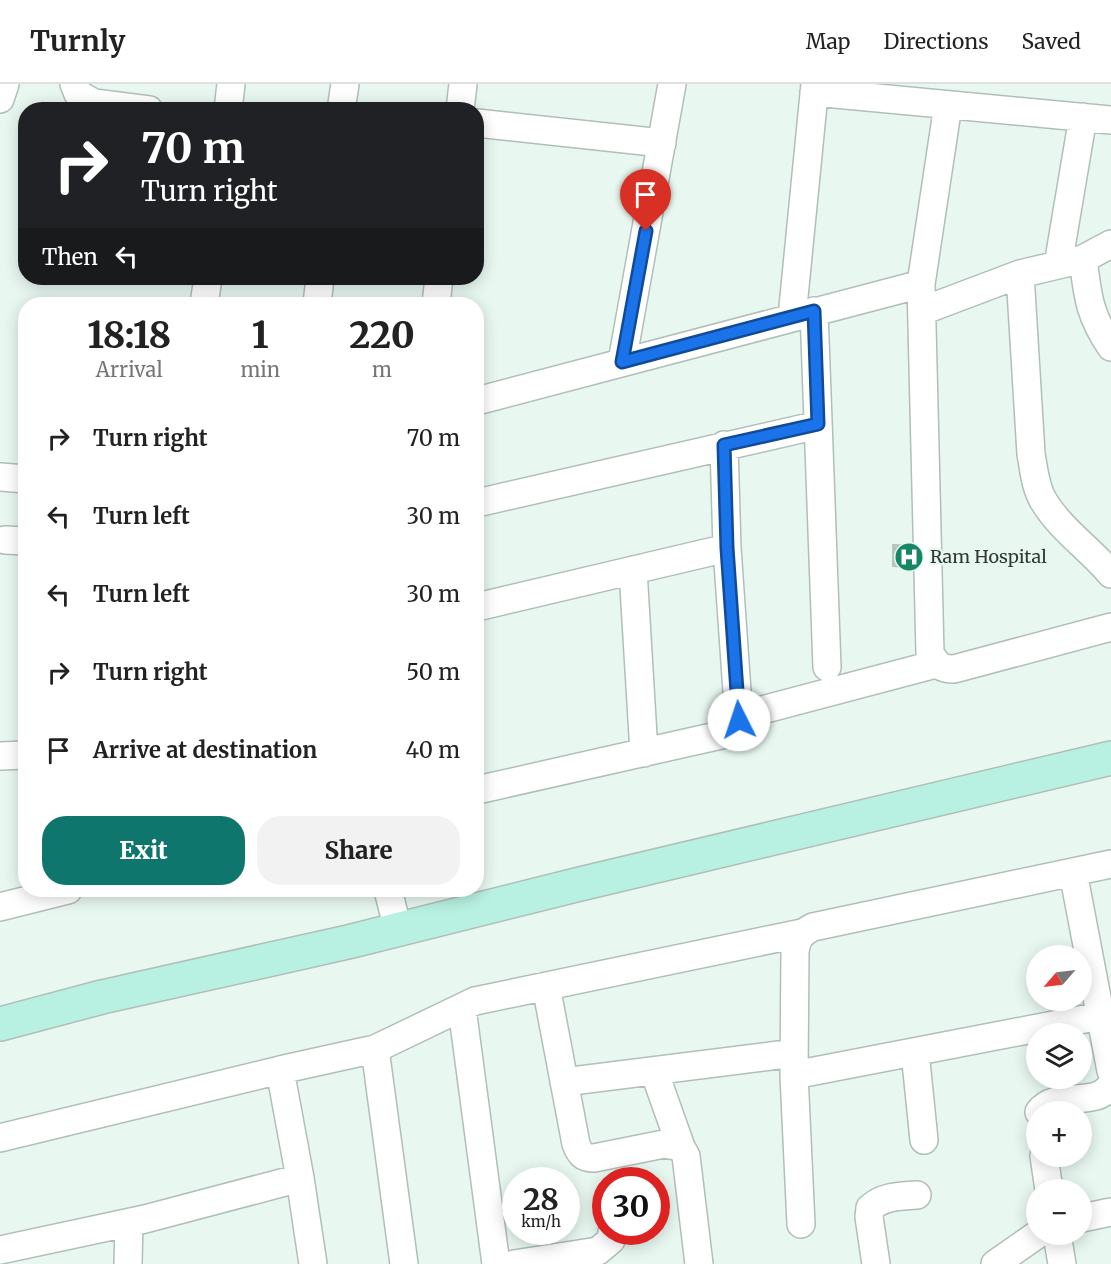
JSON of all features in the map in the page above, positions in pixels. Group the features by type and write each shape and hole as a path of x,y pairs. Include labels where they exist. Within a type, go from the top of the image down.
{"street":[{"path":"0,99 5,84"},
{"path":"74,84 78,94 92,102"},
{"path":"229,102 231,84"},
{"path":"342,102 345,84"},
{"path":"461,102 463,84"},
{"path":"622,362 672,84"},
{"path":"827,667 818,424 803,314 814,88 948,105 1111,120"},
{"path":"948,105 921,284 930,653 936,664 943,669 954,669 1111,627"},
{"path":"1083,117 1070,262 1098,328 1111,347"},
{"path":"484,124 662,143"},
{"path":"922,310 1020,274 1070,262 1111,244"},
{"path":"1020,274 1031,454 1035,478 1043,500 1059,521 1111,574"},
{"path":"484,399 921,284"},
{"path":"484,500 818,424"},
{"path":"484,788 721,735 734,728 739,716 727,548 724,445"},
{"path":"0,477 18,478"},
{"path":"484,605 727,548"},
{"path":"633,570 644,753"},
{"path":"739,716 936,664"},
{"path":"0,756 18,755"},
{"path":"0,1024 102,996 398,930 580,884 1111,758"},
{"path":"0,1138 375,1049 475,1001 802,933 813,927 1111,864"},
{"path":"1072,872 1111,1071"},
{"path":"0,907 40,897"},
{"path":"389,897 398,930"},
{"path":"801,1224 794,1064 795,952 796,941 802,933"},
{"path":"546,986 576,1144 580,1154 601,1167"},
{"path":"462,1008 496,1264"},
{"path":"564,1082 654,1071 794,1064 915,1052 1100,1016"},
{"path":"375,1049 404,1264"},
{"path":"915,1052 924,1140"},
{"path":"280,1070 313,1264"},
{"path":"654,1071 686,1156 699,1264"},
{"path":"1058,1101 1100,1096 1111,1085"},
{"path":"609,1167 664,1144 681,1147"},
{"path":"0,1250 32,1253 129,1223 300,1178"},
{"path":"876,1264 869,1217 870,1208 877,1201 917,1195"},
{"path":"1092,1216 1111,1212"},
{"path":"128,1264 129,1223"},
{"path":"995,1264 1026,1242"},
{"path":"514,1264 598,1251 605,1245"},
{"path":"1059,1245 1062,1264"}],"building":[{"path":"892,544 926,545 925,569 892,567"}],"place":[{"name":"Ram Hospital","path":"909,557"}],"route":[{"path":"646,231 622,362 814,311 818,424 724,445 727,548 739,720"}]}
